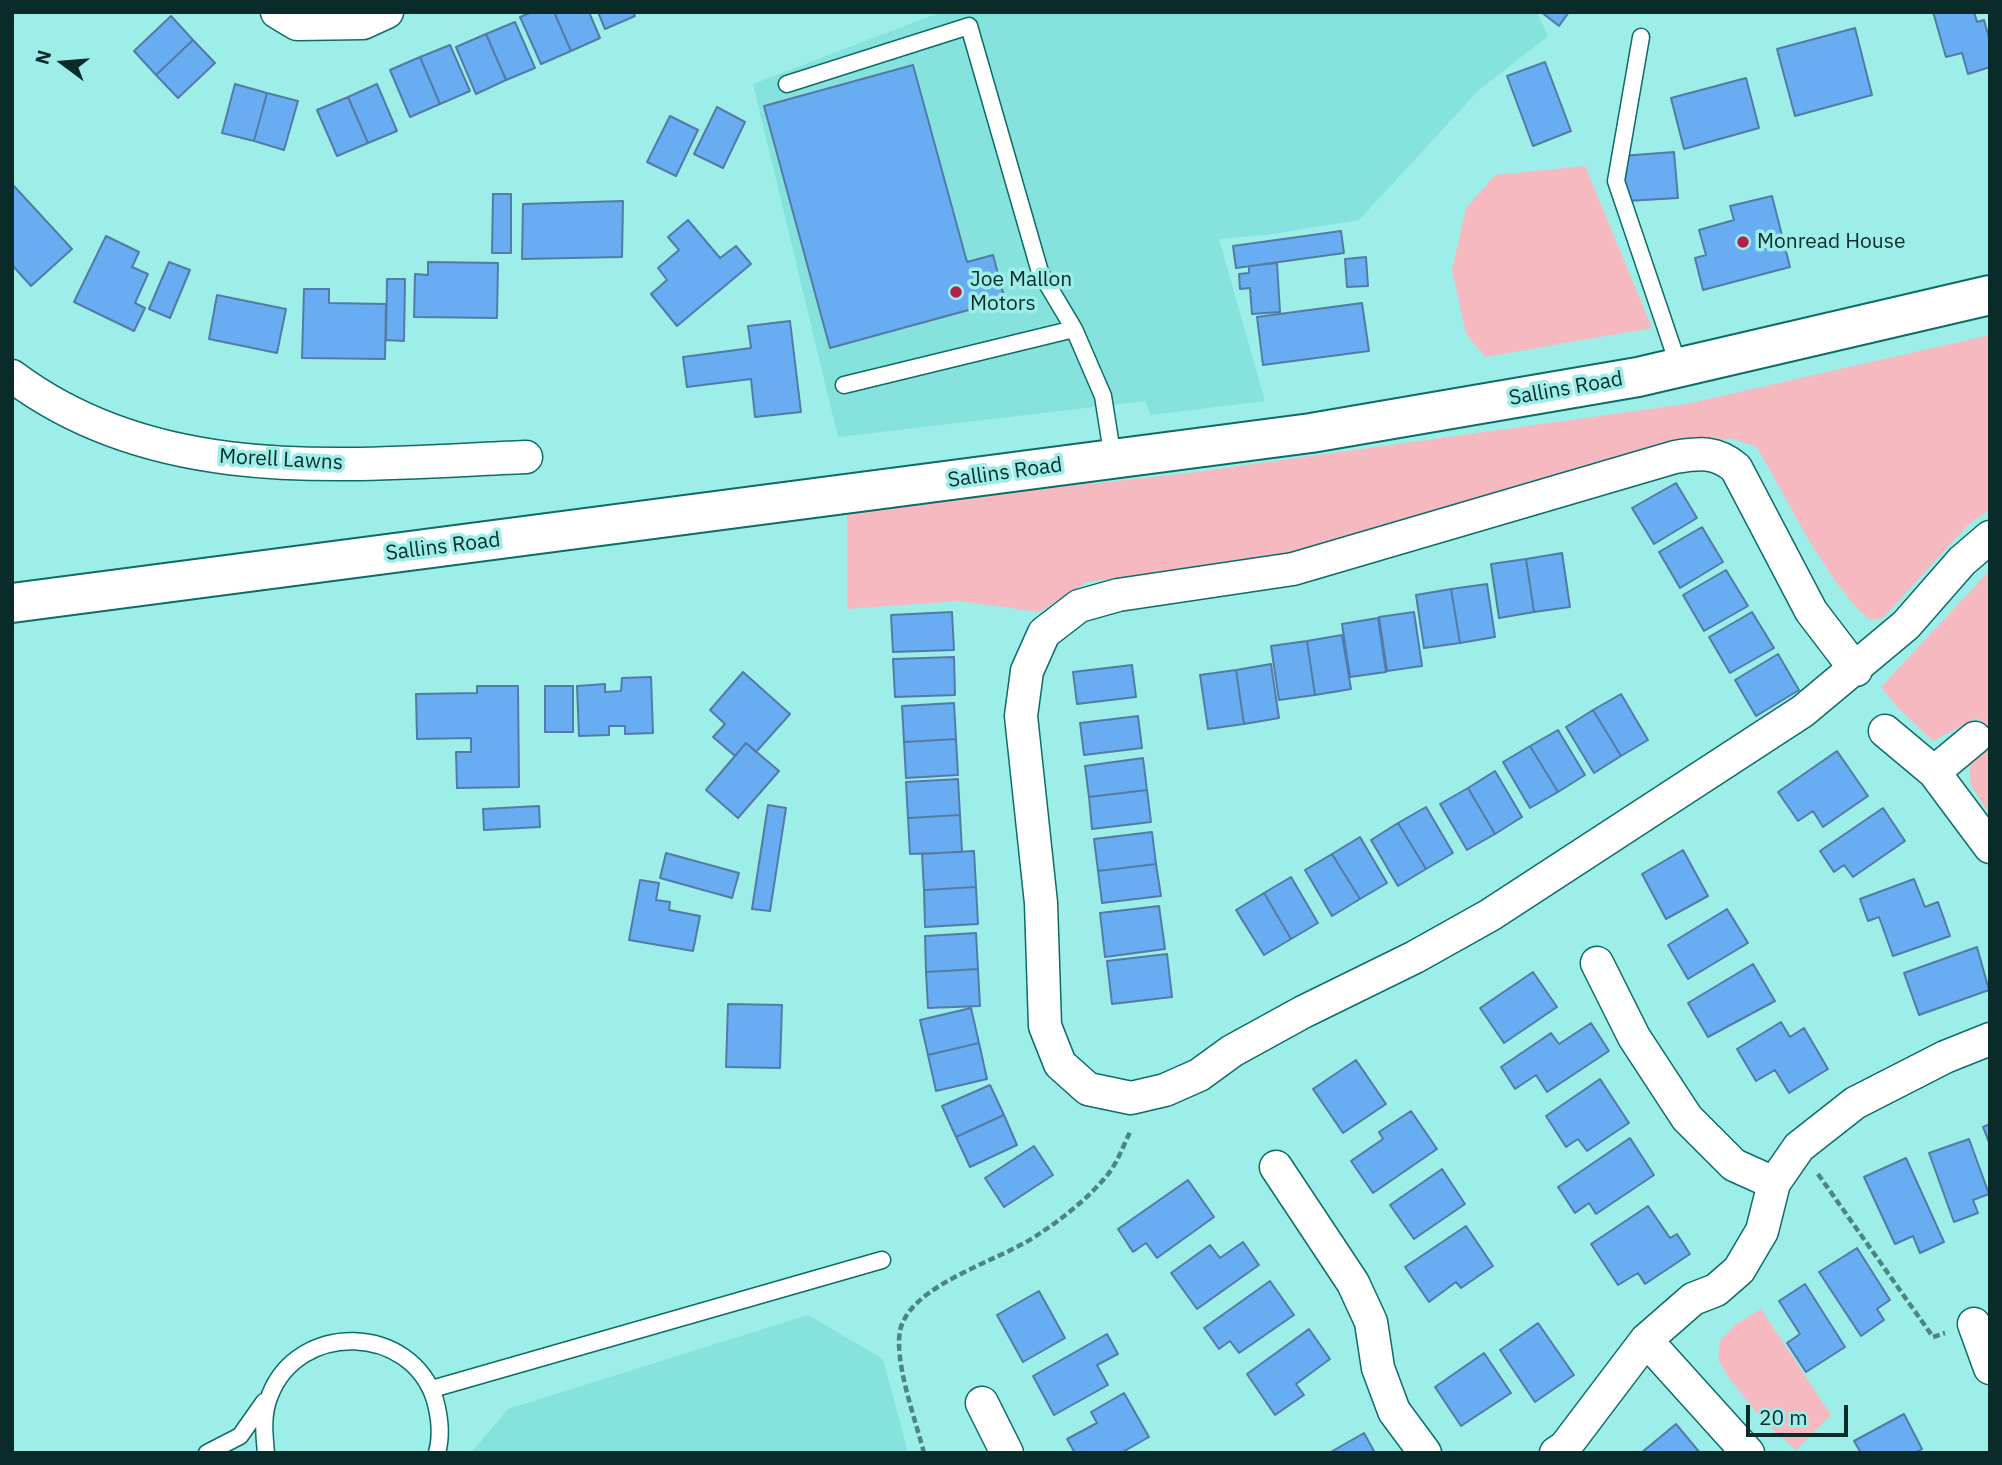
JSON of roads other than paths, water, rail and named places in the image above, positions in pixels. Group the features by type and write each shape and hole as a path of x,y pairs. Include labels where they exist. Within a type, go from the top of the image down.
{"main road":[{"name":"Sallins Road","path":"12,603 1311,433 1679,367 1990,295"}],"street":[{"path":"278,12 297,23 363,23 387,12"},
{"name":"Morell Lawns","path":"12,376 94,424 142,443 234,461 331,465 526,457"},
{"path":"1856,670 1811,611 1736,468 1723,457 1704,453 1675,457 1293,569 1118,595 1079,606 1044,633 1027,671 1021,716 1041,903 1045,1026 1060,1064 1088,1089 1131,1098 1164,1090 1199,1075 1244,1045 1490,915 1782,725 1856,670 1906,625 1962,561 1990,537"},
{"path":"1885,731 1934,772 1990,847"},
{"path":"1934,772 1975,738"},
{"path":"1597,963 1634,1037 1687,1118 1734,1165 1774,1183"},
{"path":"1556,1453 1565,1447 1646,1340 1693,1299 1716,1290 1739,1270 1762,1231 1774,1183 1799,1147 1855,1103 1945,1057 1990,1039"},
{"path":"1276,1167 1353,1283 1371,1322 1378,1368 1394,1411 1425,1453"},
{"path":"1974,1324 1990,1368"},
{"path":"1646,1340 1748,1453"},
{"path":"982,1403 1007,1453"}],"lane":[{"path":"787,84 969,26 1040,272 1074,329 1103,396 1113,459"},
{"path":"1640,37 1616,181 1679,367"},
{"path":"844,385 1074,329"},
{"path":"432,1389 882,1260"},
{"path":"207,1453 240,1436 285,1369 308,1351 335,1341 354,1340 392,1349 415,1366 432,1389 440,1415 440,1442 437,1453"},
{"path":"266,1453 263,1423 270,1394"}],"place":[{"name":"Monread House","path":"1743,242"},
{"name":"Joe Mallon Motors","path":"956,292"}]}
